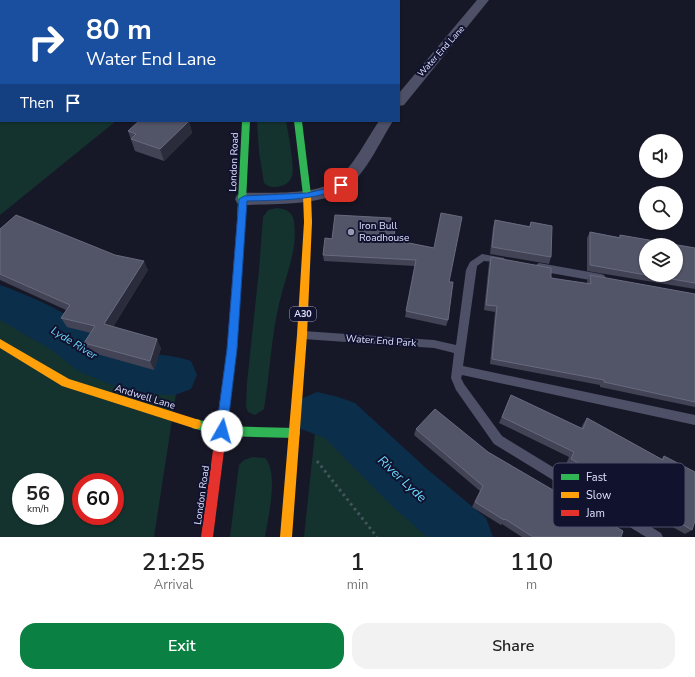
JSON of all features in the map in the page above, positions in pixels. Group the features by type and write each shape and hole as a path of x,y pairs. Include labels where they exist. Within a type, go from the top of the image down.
{"main road":[{"name":"London Road","path":"207,537 232,349 244,199 246,122"},
{"name":"A30","path":"286,537 302,335 308,222 307,196 298,122"},
{"name":"Andwell Lane","path":"0,343 66,383 222,431 295,433"}],"street":[{"name":"Water End Lane","path":"400,101 416,78 463,27 483,0"},
{"path":"244,199 307,196 327,191 341,185 356,168 385,122"}],"lane":[{"path":"513,262 482,257 473,264 456,378 460,387 498,440 553,474"},
{"path":"528,265 612,280"},
{"name":"Water End Park","path":"302,335 434,344 460,350"},
{"path":"457,369 695,420"},
{"path":"641,527 657,537"}],"path":[{"path":"314,457 377,537"}],"green space":[{"path":"0,122 115,122 0,215"},
{"path":"257,122 286,122 293,171 290,180 286,184 272,187 264,183 259,152"},
{"path":"277,208 291,213 295,232 293,252 277,314 264,409 255,415 248,412 246,406 263,217 268,210"},
{"path":"0,306 176,394 154,537 0,537"},
{"path":"317,414 338,419 468,537 304,537"},
{"path":"252,457 265,458 269,465 271,474 272,484 270,507 265,537 230,537 239,465 244,460"}],"building":[{"path":"138,122 188,122 160,149 131,139 136,134 128,131"},
{"path":"441,213 462,217 449,282 453,282 448,320 406,311 416,260 323,255 325,238 332,239 335,215 391,218 390,225 395,225 394,240 434,248"},
{"path":"16,215 115,255 144,261 104,324 157,339 150,361 84,343 95,326 61,318 70,305 0,274 0,229"},
{"path":"495,220 530,227 531,222 552,226 551,257 492,247"},
{"path":"590,232 620,238 620,235 639,238 639,274 590,265"},
{"path":"683,246 695,248 695,283 683,281"},
{"path":"491,257 551,268 551,278 591,284 590,275 695,294 695,402 604,382 604,380 492,359 497,306 486,305"},
{"path":"511,395 583,429 587,418 663,460 664,456 678,463 578,463 571,459 574,452 502,417"},
{"path":"435,409 488,452 553,490 553,527 616,527 623,531 621,537 533,537 475,502 483,486 416,429"},
{"path":"685,467 695,472 695,521 692,530 685,526"}],"waterway":[{"name":"Lyde River","path":"0,302 49,326 91,356 103,362 156,375 175,375"},
{"name":"River Lyde","path":"317,414 338,419 409,487 467,537"}],"traffic: fast":[{"path":"241,221 246,122"},
{"path":"298,122 307,195"},
{"path":"196,424 222,431 295,433"}],"traffic: slow":[{"path":"286,537 302,335 308,222 307,195"},
{"path":"0,343 66,383 196,424"}],"traffic: jam":[{"path":"207,537 232,349 241,221"}],"place":[{"name":"Iron Bull Roadhouse","path":"351,232"}],"route":[{"path":"222,431 232,349 244,199 307,196 327,191 341,185"}]}
